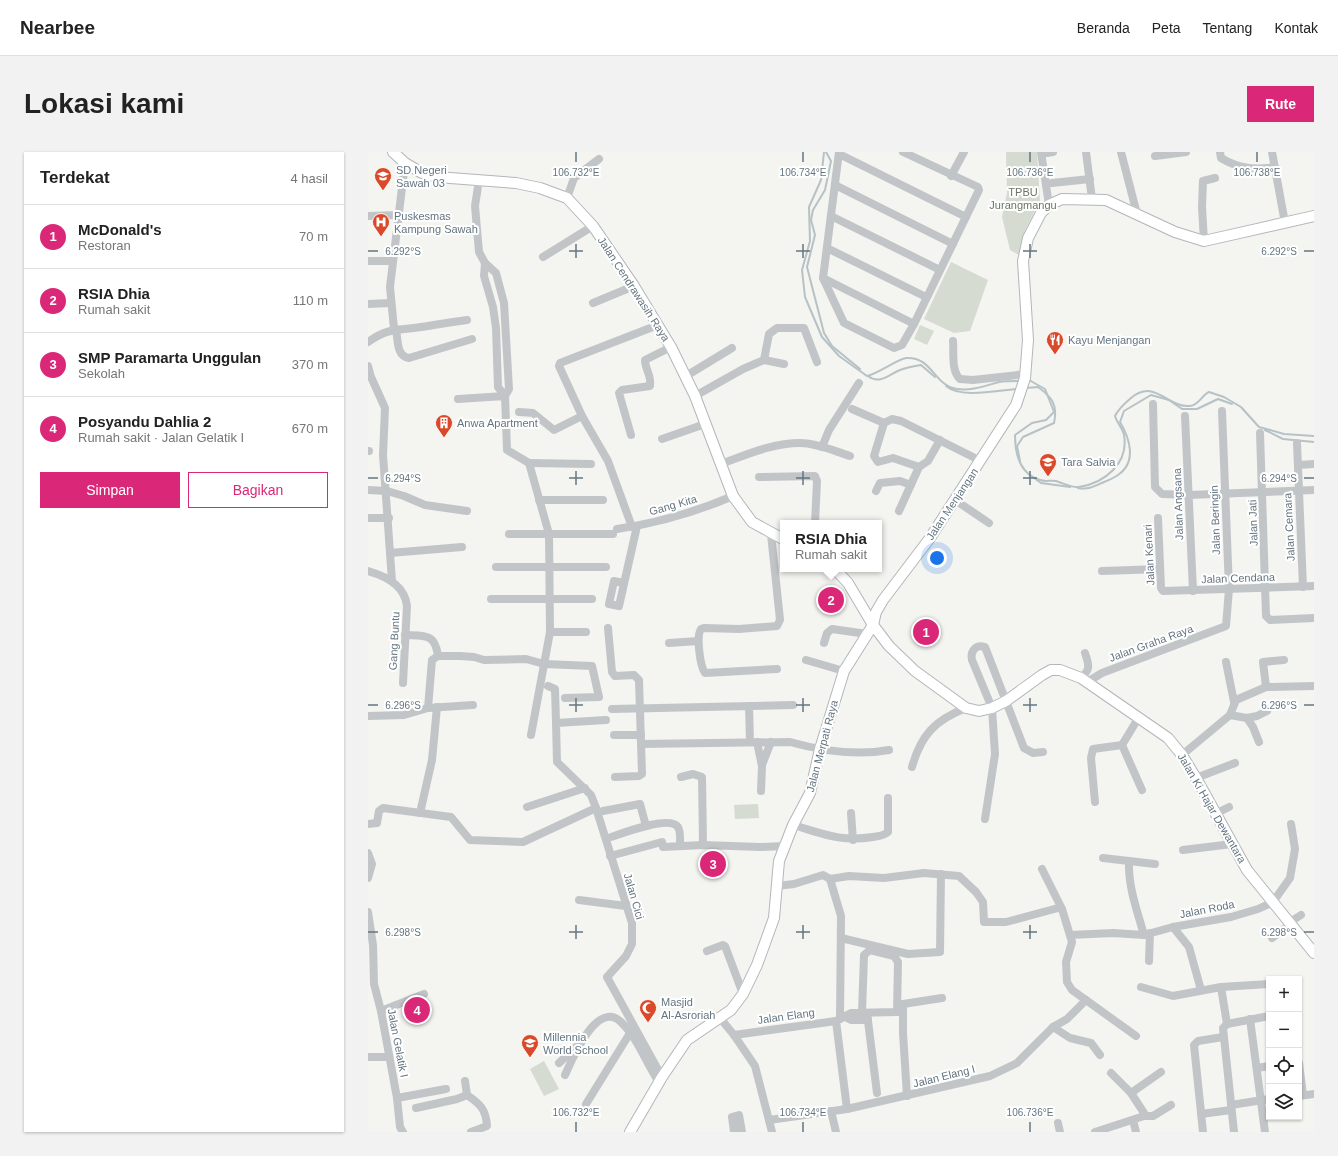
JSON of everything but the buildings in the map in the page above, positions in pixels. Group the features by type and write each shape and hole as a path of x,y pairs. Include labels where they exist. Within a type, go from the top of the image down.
{"main road":[{"name":"Jalan Cendrawasih Raya","path":"393,152 405,163 422,173 437,177 516,183 540,188 567,198 593,226 634,286 671,347 695,396 733,496 752,522 780,538"},
{"path":"1049,205 1062,199 1092,199 1113,202 1189,237 1204,241 1314,216"},
{"name":"Jalan Menjangan","path":"873,625 876,612 883,600 930,538 1016,405 1025,376 1028,340 1023,261 1028,238 1040,213 1049,205"},
{"path":"838,572 848,583 873,625 890,646 915,671 966,708"},
{"name":"Jalan Merpati Raya","path":"630,1132 660,1079 687,1040 731,1010 743,994 757,965 774,918 779,861 784,846 810,793 820,749 844,671 873,625"},
{"name":"Jalan Ki Hajar Dewantara","path":"966,708 979,711 992,708 1006,701 1042,675 1051,670 1060,670 1084,680 1139,717 1168,738 1182,755 1247,870 1314,953"}],"street":[{"path":"903,152 978,188 978,193 902,346 897,348 848,326 842,321 823,278 839,153 966,216"},
{"path":"951,176 964,152"},
{"path":"1047,152 1049,205"},
{"path":"1086,152 1092,199"},
{"path":"1121,152 1137,214"},
{"path":"1155,156 1186,152"},
{"path":"1220,152 1221,158 1240,167 1256,170 1275,167"},
{"path":"1272,152 1285,223"},
{"path":"567,198 574,178 599,159"},
{"path":"405,163 390,287 391,303 400,353 402,356 409,358 472,339"},
{"path":"1204,241 1202,208 1203,181 1215,178"},
{"path":"1052,183 1090,179"},
{"path":"479,180 476,214 479,252 485,263 496,273 504,303 510,389 505,396 507,450 529,463 591,464"},
{"path":"835,185 953,244"},
{"path":"368,216 399,215"},
{"path":"831,216 940,270"},
{"path":"543,257 593,226"},
{"path":"827,248 926,297"},
{"path":"368,261 393,261"},
{"path":"485,263 484,276 493,307 495,321 498,388 505,396"},
{"path":"823,278 914,324"},
{"path":"593,303 634,286"},
{"path":"368,304 391,303"},
{"path":"368,342 377,336 395,329 419,328 467,320"},
{"path":"624,583 634,526 608,461 582,416 559,368 560,363 658,325"},
{"path":"764,360 769,334 777,328 804,328 817,362"},
{"path":"953,341 956,375 960,379 973,380 1025,376"},
{"path":"630,435 619,393 622,390 650,386 651,381 645,365 645,360 671,347"},
{"path":"686,376 732,348"},
{"path":"695,396 743,369 764,360 784,364"},
{"path":"368,366 371,377 385,408 383,455 389,518 392,581 368,571"},
{"path":"822,447 829,430 859,384"},
{"path":"458,399 505,396"},
{"path":"1153,404 1154,487 1158,492 1162,494 1189,495 1314,490"},
{"path":"852,409 884,423"},
{"name":"Jalan Beringin","path":"1222,410 1229,590 1227,623 1224,628"},
{"path":"520,412 533,413 554,430 582,416"},
{"name":"Jalan Angsana","path":"1185,416 1193,591"},
{"path":"919,467 893,458 878,462 874,456 884,423 892,419 901,421 981,461"},
{"path":"662,439 705,424"},
{"name":"Jalan Jati","path":"1260,433 1266,616 1270,620 1314,618"},
{"path":"899,511 919,467 928,461 940,440"},
{"path":"720,464 779,444 801,443 822,447 850,456"},
{"name":"Jalan Cemara","path":"1297,443 1303,586"},
{"path":"529,463 549,534 550,599 550,632 531,735"},
{"path":"1298,465 1314,464"},
{"path":"759,477 814,476 817,481 815,520"},
{"path":"876,490 880,483 900,481 911,485"},
{"path":"368,490 387,491 404,496 424,505 468,511"},
{"name":"Gang Kita","path":"509,534 615,531 656,522 709,506 733,496"},
{"path":"539,500 603,500"},
{"path":"954,500 989,522"},
{"path":"368,518 389,518"},
{"name":"Jalan Kenari","path":"1158,518 1161,588 1163,591"},
{"path":"771,534 780,620 777,626 701,629 698,635 698,641 705,673 777,669"},
{"path":"390,553 462,547"},
{"path":"496,567 606,567"},
{"path":"1102,571 1160,569"},
{"name":"Gang Buntu","path":"392,581 401,589 407,602 403,683"},
{"name":"Jalan Cendana","path":"1163,591 1314,586"},
{"path":"491,599 592,599"},
{"path":"608,628 612,672 615,676 634,675 638,677 640,709 642,774 639,776 615,777"},
{"name":"Jalan Graha Raya","path":"1084,680 1224,628"},
{"path":"824,643 827,633 832,629 850,630 867,634"},
{"path":"550,632 586,632"},
{"path":"405,635 425,636 434,639 437,645 438,656"},
{"path":"669,643 698,641"},
{"path":"985,819 995,754 992,708 971,656 973,649 978,647 985,648 1024,748 1033,754 1043,752"},
{"path":"1084,680 1090,667 1085,653"},
{"path":"428,708 432,660 438,656 474,657 484,660 526,659 544,664 592,666 599,697 565,698"},
{"path":"806,660 844,671"},
{"path":"1266,687 1263,662 1284,660"},
{"path":"1182,755 1230,715 1234,702 1226,662"},
{"path":"548,686 555,689 556,722 606,720"},
{"path":"1234,702 1266,687 1314,686"},
{"path":"368,716 404,715 428,708 473,705"},
{"path":"612,709 793,705"},
{"path":"749,706 754,742 762,766 762,791"},
{"path":"420,812 432,760 438,707"},
{"path":"912,767 917,749 934,726 948,716 966,708"},
{"path":"1230,715 1247,718 1257,716 1267,711"},
{"path":"1122,745 1139,717"},
{"path":"1247,718 1253,727 1259,742"},
{"name":"Jalan Cici","path":"556,722 558,765 585,788 600,810 610,856 632,923 632,944 626,956 607,977 660,1079"},
{"path":"614,735 640,735"},
{"path":"762,766 771,742"},
{"path":"641,744 790,742 820,749 850,753 889,750"},
{"path":"1122,745 1142,790"},
{"path":"1095,802 1091,758 1093,749 1122,745"},
{"path":"1196,778 1235,763"},
{"path":"681,777 693,774 702,777 703,845"},
{"path":"526,807 585,788"},
{"path":"793,825 836,838 853,840 884,835 888,832 888,798"},
{"path":"368,824 377,823 379,811 383,808 420,812 451,817 470,840 523,842 600,810 640,804 646,826"},
{"path":"1216,813 1229,807"},
{"path":"850,813 853,840"},
{"path":"611,837 656,823 675,824 679,828 680,846"},
{"path":"1273,902 1290,878 1295,849 1291,824"},
{"path":"610,856 662,842 663,847 703,845 760,847 784,846"},
{"path":"1183,850 1232,844"},
{"path":"368,853 372,864 368,878"},
{"path":"1103,858 1155,864"},
{"path":"1129,861 1128,876 1131,890 1147,934 1149,961"},
{"path":"1042,869 1062,909 1072,942 1066,962 1067,982 1072,990 1136,1036"},
{"path":"777,886 794,884 823,875 830,879 849,876 884,878 924,873 941,874 959,876 976,892 983,902 984,922 1006,922 1056,908 1062,909"},
{"path":"841,938 908,954 940,952 941,874"},
{"path":"830,879 840,911 840,1019 847,1109"},
{"path":"579,900 626,906"},
{"name":"Jalan Roda","path":"1147,934 1173,927 1231,917 1258,909 1273,902"},
{"name":"Jalan Gelatik I","path":"368,912 373,944 371,962 374,984 390,1057 400,1127 403,1132"},
{"path":"1272,938 1301,915"},
{"path":"1173,927 1189,947 1201,990"},
{"path":"1070,935 1113,933 1147,934"},
{"path":"707,951 723,945 725,946 743,994"},
{"path":"866,1015 897,1012 898,962 894,956 870,950 864,955 866,1015 877,1093"},
{"path":"1141,987 1173,996 1221,987 1266,984"},
{"path":"1221,987 1227,1024"},
{"path":"381,1011 424,994"},
{"path":"907,1096 903,1033 903,1004 942,998"},
{"name":"Jalan Elang I","path":"769,1120 847,1109 990,1076 1017,1063 1053,1027 1067,1019 1086,1000"},
{"name":"Jalan Elang","path":"734,1035 840,1019 849,1014 866,1015"},
{"path":"1234,1132 1223,1028 1227,1024 1266,1016"},
{"path":"559,1064 579,1044 598,1021 606,1018 617,1019 630,1033 660,1079"},
{"path":"720,1018 752,1060 757,1071 772,1132"},
{"path":"1250,1019 1257,1068 1265,1099 1265,1132"},
{"path":"1053,1027 1070,1038 1091,1043 1100,1055"},
{"path":"586,1104 630,1033"},
{"path":"1204,1132 1194,1045 1198,1040 1223,1037"},
{"path":"565,1075 579,1044"},
{"path":"368,1057 390,1057"},
{"path":"1257,1068 1266,1066"},
{"path":"1131,1092 1161,1072"},
{"path":"1111,1073 1131,1092 1144,1113 1144,1116"},
{"path":"465,1081 467,1095 478,1103 486,1114 488,1126 471,1132"},
{"path":"397,1098 446,1089"},
{"path":"1302,1095 1314,1094"},
{"path":"416,1108 457,1099 467,1095"},
{"path":"1201,1114 1265,1099"},
{"path":"1095,1132 1144,1116 1153,1116 1171,1104"},
{"path":"831,1111 836,1132"},
{"path":"734,1132 732,1117 739,1115 742,1132"},
{"path":"1133,1120 1136,1132"},
{"path":"1058,1124 1060,1132"}],"green space":[{"name":"TPBU Jurangmangu","path":"1006,152 1037,152 1040,201 1025,230 1019,255 1010,250 1002,217 1007,193"},
{"path":"951,262 988,280 970,331 954,333 924,319"},
{"path":"920,325 934,331 927,345 914,339"},
{"path":"758,804 759,818 735,819 734,805"},
{"path":"544,1061 559,1089 544,1096 530,1069"}],"waterway":[{"path":"824,152 821,180 809,207 810,241 802,270 805,297 822,337 839,356 867,376 906,358 915,359 922,362 943,383 949,387 957,389 973,389 999,382 1020,381"},
{"path":"826,152 831,161 825,190 813,210 811,220 815,235 807,267 824,333 832,346 860,369"},
{"path":"868,376 877,380 882,379 903,369 921,365 935,377"},
{"path":"1029,380 1045,389 1054,412 1046,420 1032,423 1015,435 1016,449 1023,468 1033,477 1042,481 1056,481 1073,487 1079,487 1089,485 1106,476 1119,463 1125,445 1124,435 1115,416 1124,404 1131,398 1139,393 1147,391 1161,395 1174,403 1190,406 1196,404 1209,392 1224,397 1241,407 1259,427 1284,434 1314,436"},
{"path":"946,386 953,390 970,393 1018,389"},
{"path":"1020,461 1017,446 1023,437 1054,423 1055,417 1053,402 1047,394 1038,387 1026,388"},
{"path":"1078,488 1089,488 1095,486 1115,477 1124,470 1128,464 1130,450 1127,436 1120,422 1124,411 1151,395 1169,400 1182,409 1197,409 1218,399 1232,404"},
{"path":"1265,430 1283,439 1314,442"},
{"path":"1034,478 1041,483 1070,487"}],"place":[{"name":"SD Negeri Sawah 03","path":"383,191"},
{"name":"Puskesmas Kampung Sawah","path":"381,237"},
{"name":"Kayu Menjangan","path":"1055,355"},
{"name":"Anwa Apartment","path":"444,438"},
{"name":"Tara Salvia","path":"1048,477"},
{"name":"RSIA Dhia","path":"831,600"},
{"name":"McDonald's","path":"926,632"},
{"name":"SMP Paramarta Unggulan","path":"713,864"},
{"name":"Posyandu Dahlia 2","path":"417,1010"},
{"name":"Masjid Al-Asroriah","path":"648,1023"},
{"name":"Millennia World School","path":"530,1058"}]}
